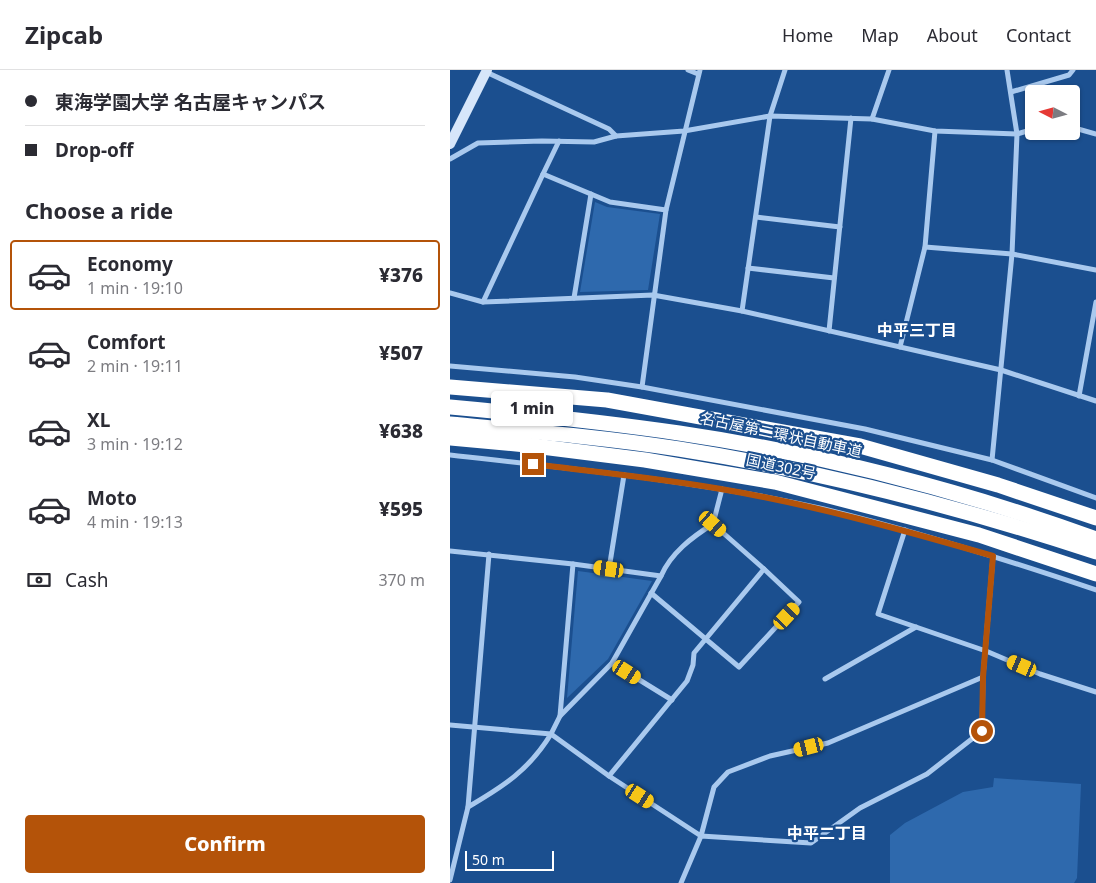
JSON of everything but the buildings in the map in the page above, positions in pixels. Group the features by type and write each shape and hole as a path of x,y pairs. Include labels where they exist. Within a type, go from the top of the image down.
{"highway":[{"path":"450,387 608,400 860,446 998,484 1096,518"},
{"name":"名古屋第二環状自動車道","path":"450,407 565,418 680,433 795,454 917,482 1030,515 1096,538"},
{"name":"名古屋第二環状自動車道","path":"450,424 564,434 678,449 792,469 940,505 1030,530 1096,552"},
{"name":"国道302号","path":"450,438 645,460 775,482 979,535 1096,574"}],"street":[{"path":"642,387 666,210 699,72 688,70"},
{"path":"742,311 770,116 785,70"},
{"path":"872,119 889,70"},
{"path":"992,460 1012,254 1017,134 1008,70"},
{"path":"1011,92 1069,76 1073,70"},
{"path":"450,144 485,71 609,129 616,136"},
{"path":"450,159 478,143 559,140 594,142 616,136 684,131 770,116 872,119 935,131 1017,134 1025,132"},
{"path":"829,331 851,118"},
{"path":"1080,130 1096,134"},
{"path":"900,347 924,247 935,131"},
{"path":"482,302 559,140"},
{"path":"543,174 610,202 666,210"},
{"path":"574,298 591,194"},
{"path":"756,217 840,227"},
{"path":"924,247 1012,254 1096,270"},
{"path":"748,268 834,278"},
{"path":"450,293 482,302 653,295 742,311 1002,370 1096,401"},
{"path":"1079,396 1096,302"},
{"path":"450,366 575,377 642,387 865,429 992,460 1096,498"},
{"path":"479,458 482,441"},
{"path":"450,455 624,475 722,489 824,509 993,556 1096,590"},
{"path":"609,569 624,475"},
{"path":"468,807 513,780 539,753 560,716 612,663 665,566 690,538 713,524 722,489"},
{"path":"651,593 739,667 799,602 713,524"},
{"path":"905,530 878,614 986,651 1040,674 1096,692"},
{"path":"450,551 489,554 661,576"},
{"path":"450,880 468,807 489,554"},
{"path":"450,725 551,734 609,776 701,836 811,843 860,808 927,774 982,731 983,677 993,556"},
{"path":"560,716 573,564"},
{"path":"609,776 687,680 693,665 694,653 764,569"},
{"path":"825,679 916,626"},
{"path":"612,663 672,700"},
{"path":"681,883 701,836 714,787 728,772 770,756 828,742 983,677"}],"shaded area":[{"path":"595,202 607,207 660,214 648,290 580,292"},
{"path":"578,571 652,581 608,659 567,698"},
{"path":"994,778 1081,784 1077,878 1074,883 890,883 890,835 905,823 963,792 993,787"}],"district":[{"name":"中平三丁目","path":"917,330"},
{"name":"中平二丁目","path":"827,833"}],"route":[{"path":"533,464 722,489 824,509 993,556 983,677 982,731"}]}
